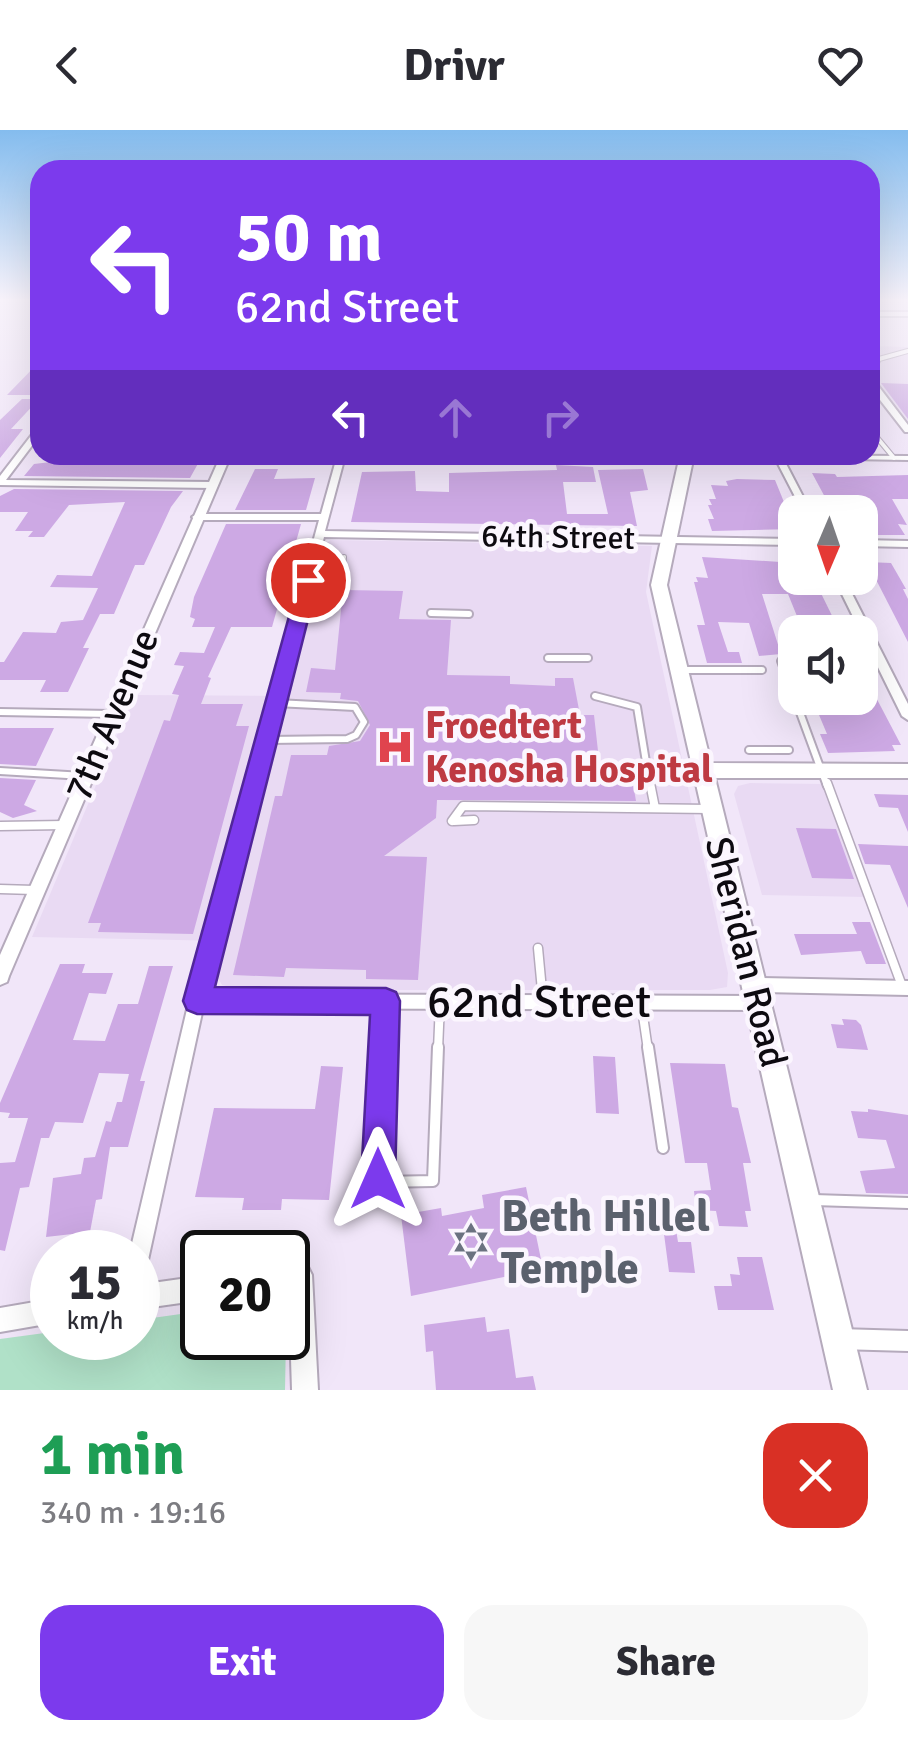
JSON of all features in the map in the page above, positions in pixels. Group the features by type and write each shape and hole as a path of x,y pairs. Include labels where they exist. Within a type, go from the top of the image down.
{"main road":[{"name":"Sheridan Road","path":"685,465 659,585 850,1390"},
{"path":"701,770 908,771"}],"street":[{"path":"880,394 908,430"},
{"path":"0,482 30,443"},
{"path":"880,457 908,458"},
{"name":"7th Avenue","path":"0,975 221,465"},
{"path":"145,1230 197,1001 339,465"},
{"path":"783,465 798,495"},
{"path":"0,482 212,484"},
{"path":"196,517 325,517"},
{"name":"64th Street","path":"320,534 778,542"},
{"path":"878,543 908,544"},
{"path":"848,595 908,716"},
{"name":"62nd Street","path":"197,1001 641,1002 905,988"},
{"path":"0,1320 30,1315"},
{"path":"837,1339 908,1341"},
{"path":"302,1360 305,1390"}],"lane":[{"path":"880,441 894,458"},
{"path":"308,580 340,578 344,557"},
{"path":"431,613 468,614"},
{"path":"548,658 588,658"},
{"path":"678,670 762,670"},
{"path":"594,696 637,707 655,808"},
{"path":"266,740 347,739 356,735 364,722 355,708 343,705 276,702"},
{"path":"0,712 112,714"},
{"path":"801,715 905,988"},
{"path":"748,750 790,750"},
{"path":"647,768 701,770"},
{"path":"0,771 86,776"},
{"path":"474,820 452,821 462,806 712,809"},
{"path":"0,826 65,825"},
{"path":"0,889 37,890"},
{"path":"538,948 543,1002"},
{"path":"386,1001 376,1172 381,1182 430,1182 434,1178 440,1002"},
{"path":"641,1002 663,1148"},
{"path":"806,1200 908,1203"}],"shaded area":[{"path":"880,359 908,359 908,426 880,390"},
{"name":"Froedtert Kenosha Hospital","path":"330,540 652,546 646,592 728,973 727,987 243,990 222,985 218,978 226,941 32,937 134,695 286,696 325,545"},
{"path":"823,784 866,897 762,895 734,794 738,786"}],"green space":[{"path":"180,1314 180,1360 286,1360 285,1390 0,1390 0,1339 30,1335 30,1360 160,1360 160,1317"}],"building":[{"path":"30,371 30,395 7,395"},
{"path":"881,383 908,384 908,419"},
{"path":"22,399 30,399 30,409 11,429 23,429 0,458 0,420"},
{"path":"33,465 197,465 190,478 24,476"},
{"path":"556,465 593,467 596,482 563,482 567,514 608,514 598,470 643,469 648,490 630,492 637,526 351,522 362,472 415,471 416,491 449,492 449,473 557,470"},
{"path":"255,469 278,469 274,479 315,478 306,510 235,510"},
{"path":"812,473 837,477 908,475 908,499 892,499 907,525 898,524 905,535 878,535 878,495 824,495"},
{"path":"775,480 781,495 778,495 778,529 712,531 708,519 714,519 708,505 712,505 709,499 716,499 711,485 728,486 726,481"},
{"path":"14,489 183,491 171,507 144,565 135,565 114,614 100,614 68,692 40,692 46,680 0,680 0,662 4,662 23,632 56,633 61,622 83,620 98,588 50,587 57,575 92,576 125,502 69,505 44,537 28,537 33,531 15,531 28,512 0,512 0,496"},
{"path":"226,524 301,524 272,627 231,627 208,677 211,678 201,704 243,704 236,726 249,726 193,934 98,932 101,923 88,923 164,720 170,721 179,695 172,694 184,666 174,665 180,652 204,653 215,627 192,627 195,619 190,617 194,597"},
{"path":"702,557 778,562 778,594 762,594 778,654 759,656 749,623 718,622 728,652 739,652 742,663 707,663 697,625 705,625 694,582 698,582 696,577 708,578"},
{"path":"878,562 891,563 906,589 908,642 878,583"},
{"path":"343,590 403,591 399,619 451,620 447,675 510,676 510,684 555,686 555,678 573,678 580,715 594,715 601,778 632,778 636,801 437,800 436,818 384,856 427,857 418,980 366,979 366,970 286,968 284,977 233,975 275,796 282,796 291,755 327,755 329,746 360,741 370,725 358,701 340,699 341,693 306,692 311,668 335,670"},
{"path":"788,595 822,595 832,615 797,615"},
{"path":"878,701 901,745 892,745 895,751 828,753 820,734 827,734 819,715 878,715"},
{"path":"0,728 54,728 36,766 0,764"},
{"path":"0,778 36,780 24,805 37,811 13,818 0,812"},
{"path":"874,794 908,795 908,832 898,808 879,807"},
{"path":"796,828 836,829 854,879 812,878"},
{"path":"858,844 908,846 908,908 890,865 865,864"},
{"path":"852,922 870,922 886,964 866,964 861,951 801,955 794,934 857,934"},
{"path":"60,964 85,964 82,973 113,973 106,994 89,993 73,1040 105,1041 118,1004 138,1004 149,966 173,966 140,1081 145,1081 128,1147 110,1147 102,1199 96,1200 90,1230 47,1230 53,1178 81,1174 84,1158 95,1157 106,1121 111,1122 117,1102 122,1102 129,1074 99,1073 83,1123 55,1122 49,1138 41,1138 29,1187 20,1188 5,1251 0,1250 0,1163 15,1162 28,1118 8,1118 10,1113 0,1112 0,1103"},
{"path":"842,1019 856,1020 861,1025 868,1050 837,1048 831,1024 844,1025"},
{"path":"593,1056 615,1057 619,1114 596,1113"},
{"path":"670,1063 725,1064 732,1107 738,1108 751,1163 743,1163 751,1211 745,1211 748,1227 719,1226 716,1211 696,1210 694,1191 711,1190 707,1163 685,1163"},
{"path":"321,1066 343,1067 329,1200 282,1199 281,1210 242,1210 244,1198 195,1197 214,1108 315,1109"},
{"path":"868,1109 908,1115 908,1194 866,1193 860,1171 895,1168 886,1140 858,1138 851,1111"},
{"name":"Beth Hillel Temple","path":"526,1187 543,1269 411,1296 401,1215 441,1208 442,1216 484,1208 482,1195"},
{"path":"655,1210 673,1211 678,1242 691,1242 695,1273 669,1272 664,1234 658,1233"},
{"path":"737,1257 762,1257 774,1310 718,1310 714,1286 732,1286 730,1274 740,1275"},
{"path":"485,1317 487,1332 509,1329 516,1378 533,1376 536,1390 436,1390 433,1351 426,1352 424,1325"}],"place":[{"name":"Froedtert Kenosha Hospital","path":"395,747"},
{"name":"Beth Hillel Temple","path":"471,1242"}],"route":[{"path":"308,580 197,1001 386,1001 376,1148 378,1179"}]}
